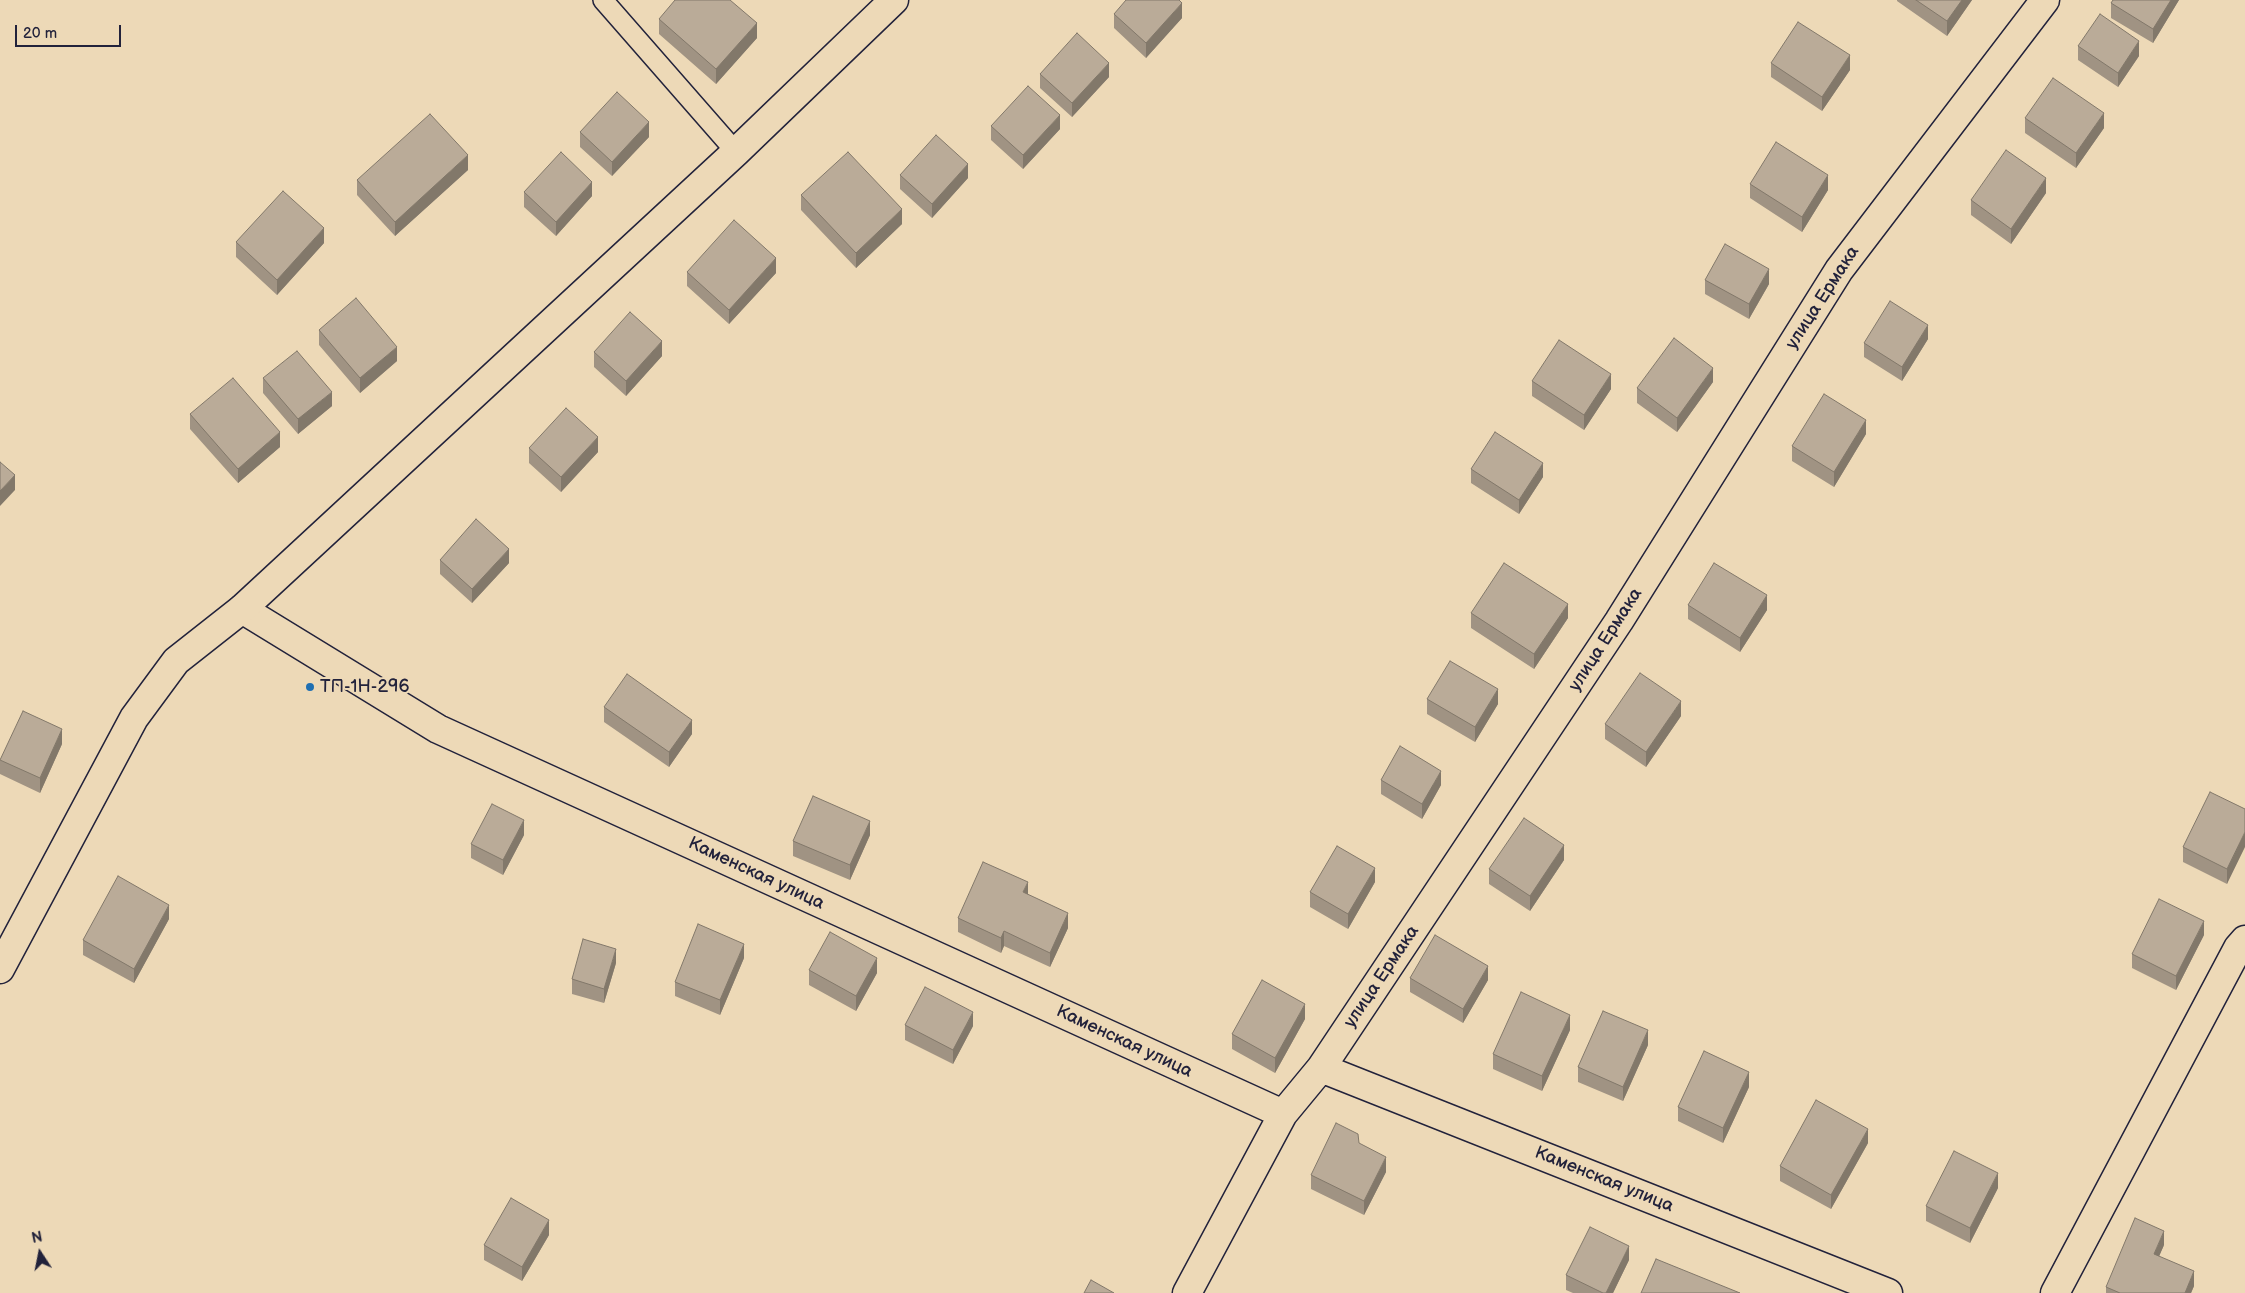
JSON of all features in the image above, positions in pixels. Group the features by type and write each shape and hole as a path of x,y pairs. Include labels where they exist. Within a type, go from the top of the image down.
{"street":[{"path":"0,969 134,718 176,661 242,609 736,152 894,0"},
{"name":"улица Ермака","path":"1187,1293 1283,1114 1321,1068 1619,622 1839,270 2045,0"},
{"name":"Каменская улица","path":"242,609 438,729 1283,1114"},
{"path":"2056,1293 2238,948 2245,940"},
{"name":"Каменская улица","path":"1321,1068 1888,1293"}],"lane":[{"path":"604,0 736,152"}],"building":[{"path":"675,0 730,0 757,23 716,69 659,19"},
{"path":"1126,0 1179,0 1182,3 1146,43 1114,14"},
{"path":"1916,0 1962,0 1947,21"},
{"path":"2113,0 2171,0 2153,29 2111,3"},
{"path":"2100,14 2139,41 2118,73 2078,46"},
{"path":"1798,22 1850,55 1822,97 1771,63"},
{"path":"1077,33 1109,63 1072,103 1040,74"},
{"path":"2053,78 2104,113 2076,153 2025,118"},
{"path":"1028,86 1060,115 1023,155 991,126"},
{"path":"617,92 649,122 612,162 580,132"},
{"path":"430,114 468,155 395,222 357,180"},
{"path":"936,135 968,164 932,204 900,175"},
{"path":"1776,142 1828,175 1802,217 1750,184"},
{"path":"2006,150 2046,178 2011,229 1971,200"},
{"path":"561,152 592,182 556,222 524,192"},
{"path":"848,152 902,209 856,253 801,195"},
{"path":"283,191 324,228 277,280 236,242"},
{"path":"734,220 776,258 729,310 687,272"},
{"path":"1725,244 1769,269 1749,304 1705,280"},
{"path":"356,298 397,347 360,378 319,330"},
{"path":"1890,301 1928,325 1902,367 1864,343"},
{"path":"630,312 662,341 626,381 594,352"},
{"path":"1674,338 1713,368 1677,418 1637,388"},
{"path":"1559,340 1611,374 1584,415 1532,381"},
{"path":"297,351 332,392 298,419 263,378"},
{"path":"233,378 280,432 238,469 190,414"},
{"path":"1824,394 1866,420 1834,472 1792,446"},
{"path":"566,408 598,437 561,477 529,448"},
{"path":"1495,432 1543,463 1519,500 1471,469"},
{"path":"0,462 15,475 0,491"},
{"path":"476,519 509,549 472,589 440,560"},
{"path":"1504,563 1568,604 1534,654 1471,613"},
{"path":"1714,563 1767,595 1740,638 1688,605"},
{"path":"1450,661 1498,689 1475,727 1427,699"},
{"path":"1640,673 1681,701 1646,752 1605,724"},
{"path":"627,674 692,720 669,752 604,707"},
{"path":"23,711 62,729 40,778 0,760"},
{"path":"1400,746 1441,771 1422,804 1381,780"},
{"path":"2210,792 2245,809 2245,832 2227,869 2183,847"},
{"path":"813,796 870,821 850,865 793,841"},
{"path":"492,804 524,820 503,860 471,844"},
{"path":"1524,818 1564,845 1530,896 1489,869"},
{"path":"1337,846 1375,868 1348,914 1310,892"},
{"path":"983,862 1028,882 1023,892 1068,913 1050,953 1004,931 1001,938 958,918"},
{"path":"118,876 169,905 134,969 83,940"},
{"path":"2159,899 2204,921 2176,976 2132,954"},
{"path":"698,924 744,944 720,1000 675,982"},
{"path":"830,932 877,958 856,996 809,970"},
{"path":"1435,935 1488,966 1463,1009 1410,978"},
{"path":"583,939 616,949 604,989 572,979"},
{"path":"1262,980 1305,1004 1275,1058 1232,1034"},
{"path":"925,987 973,1012 953,1050 905,1025"},
{"path":"1521,992 1570,1015 1542,1076 1493,1054"},
{"path":"1603,1011 1648,1030 1623,1087 1578,1067"},
{"path":"1704,1051 1749,1072 1723,1128 1678,1107"},
{"path":"1816,1100 1868,1129 1831,1195 1780,1166"},
{"path":"1336,1123 1358,1134 1359,1143 1386,1157 1364,1201 1311,1175"},
{"path":"1954,1151 1998,1173 1970,1228 1926,1206"},
{"path":"511,1198 549,1220 522,1267 484,1245"},
{"path":"2135,1218 2164,1231 2154,1254 2194,1271 2185,1293 2120,1293 2106,1287"},
{"path":"1590,1227 1629,1246 1606,1293 1566,1275"},
{"path":"1656,1259 1740,1293 1641,1293"},
{"path":"1091,1280 1114,1293 1084,1293"}],"place":[{"name":"ТП-1Н-296","path":"310,687"}]}
